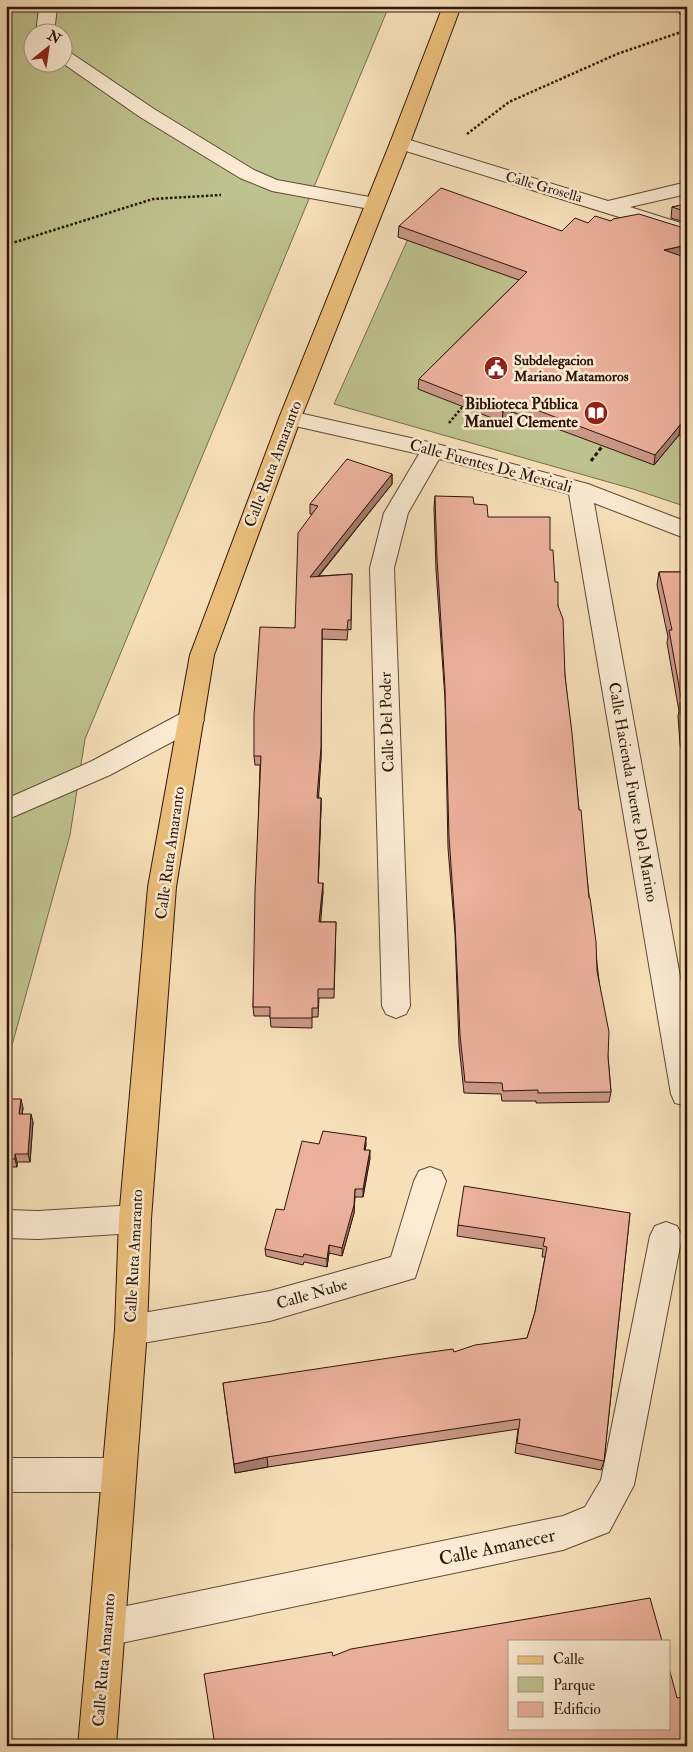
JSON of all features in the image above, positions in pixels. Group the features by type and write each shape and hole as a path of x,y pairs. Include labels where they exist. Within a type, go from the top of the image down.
{"main road":[{"name":"Calle Ruta Amaranto","path":"97,1746 130,1330 135,1219 162,887 202,654 290,418 400,143 452,6"}],"street":[{"path":"46,6 48,8 47,22"},
{"path":"72,62 147,113 247,174 272,185 375,204"},
{"name":"Calle Grosella","path":"400,143 437,156 610,206 687,232"},
{"path":"610,206 687,188"},
{"name":"Calle Fuentes De Mexicali","path":"290,418 433,450 580,489 687,531"},
{"name":"Calle Del Poder","path":"396,1006 382,568 396,513 433,450"},
{"name":"Calle Hacienda Fuente Del Marino","path":"580,489 686,1094"},
{"path":"6,810 101,768 191,720"},
{"name":"Calle Nube","path":"130,1330 270,1306 404,1268 430,1181"},
{"path":"6,1224 38,1225 135,1219"},
{"name":"Calle Amanecer","path":"107,1628 563,1533 597,1520 617,1485 666,1236"},
{"path":"6,1475 117,1475"}],"path":[{"path":"437,156 509,102 617,54 687,30"},
{"path":"6,245 153,199 226,195 272,185"},
{"path":"433,450 439,434 469,399"},
{"path":"589,463 606,442"}],"green space":[{"path":"6,6 389,6 85,739 70,835 6,1067"},
{"path":"408,239 687,338 687,507 633,489 334,404"}],"building":[{"path":"441,188 562,231 575,218 588,223 595,216 611,221 639,214 687,229 687,245 664,250 687,258 687,426 681,424 655,455 513,401 503,412 419,379 527,272 399,226"},
{"path":"687,204 687,212 672,207"},
{"path":"347,459 392,474 310,577 352,574 351,620 348,620 347,630 322,629 321,747 317,798 321,798 318,883 323,883 319,922 336,922 334,989 318,989 318,1008 312,1008 312,1018 270,1018 270,1007 253,1007 255,892 261,756 254,756 254,715 260,627 295,628 298,533 318,506 310,504"},
{"path":"435,496 473,497 474,504 487,505 488,517 550,517 550,550 553,550 555,582 558,582 558,606 563,619 565,676 579,810 581,810 589,898 596,942 597,971 609,1032 608,1057 611,1092 538,1093 538,1090 503,1091 502,1083 465,1082 460,1035 449,837 445,688"},
{"path":"659,572 687,572 687,748 683,732 680,703 682,703 669,630 672,630"},
{"path":"6,1099 21,1099 19,1114 31,1114 28,1154 15,1154 15,1159 6,1159"},
{"path":"323,1131 366,1137 364,1150 370,1150 363,1189 355,1189 354,1205 342,1248 329,1245 327,1259 304,1254 303,1257 265,1249 276,1209 284,1210 302,1141 319,1144"},
{"path":"464,1186 630,1213 604,1461 517,1443 520,1419 267,1457 234,1464 223,1383 453,1349 454,1352 475,1345 527,1338 535,1312 547,1247 543,1246 545,1238 458,1225"},
{"path":"10,1344 6,1377 6,1345"},
{"path":"6,1537 9,1538 6,1572"},
{"path":"650,1598 662,1640 508,1640 508,1730 670,1730 670,1672 677,1698 687,1696 687,1746 215,1746 204,1674 332,1652 333,1656 351,1649"}],"place":[{"name":"Subdelegacion Mariano Matamoros","path":"496,368"},
{"name":"Biblioteca Pública Manuel Clemente","path":"596,413"}]}
